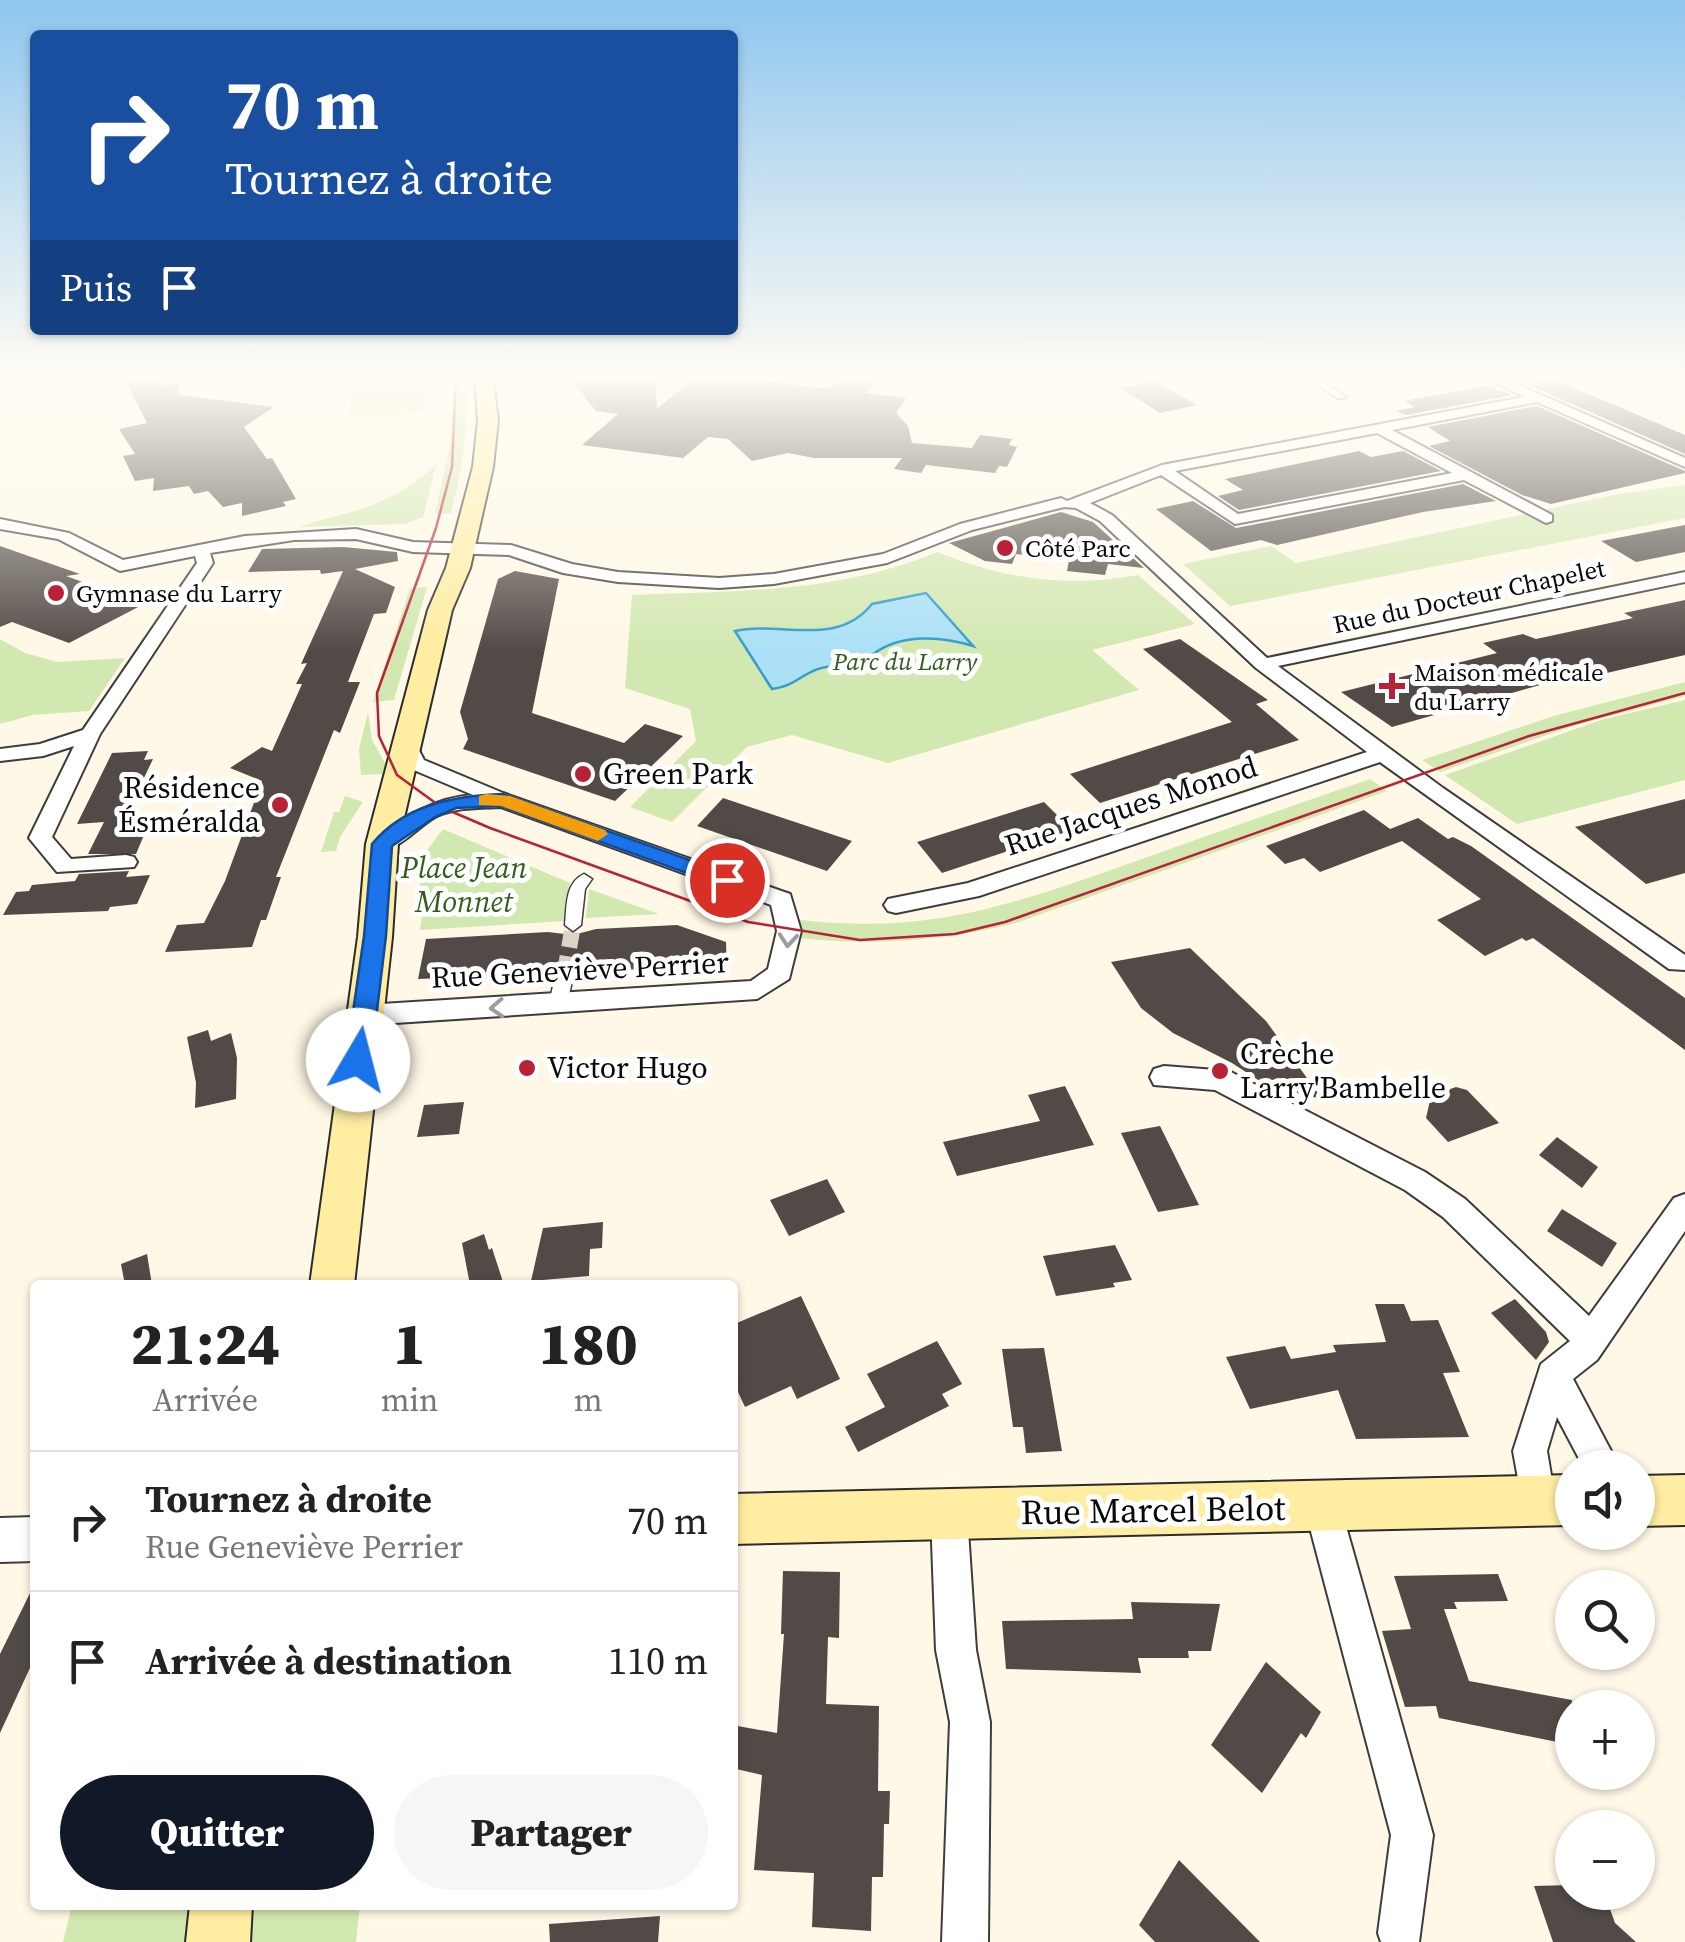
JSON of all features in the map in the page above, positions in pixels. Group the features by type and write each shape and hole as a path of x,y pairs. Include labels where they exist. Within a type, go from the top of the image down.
{"main road":[{"path":"333,1280 382,844 404,741 440,610 461,558 482,470"},
{"name":"Rue Marcel Belot","path":"738,1519 1555,1499"},
{"path":"1655,1501 1685,1500"},
{"path":"218,1942 221,1910"}],"street":[{"path":"0,524 47,528 82,540 120,566 245,541 325,534 374,536 461,558 511,550 569,569 618,577 719,583 756,581 887,558 999,516 1074,501 1158,470"},
{"path":"1164,470 1235,520 1466,475"},
{"path":"1456,470 1546,518"},
{"path":"1074,501 1106,518 1263,664 1382,754 1683,964"},
{"path":"126,862 65,867 40,838 90,734 205,563 200,550"},
{"name":"Rue du Docteur Chapelet","path":"1263,664 1685,577"},
{"path":"0,755 43,750 90,734"},
{"name":"Rue Geneviève Perrier","path":"364,1014 739,994 768,986 780,974 789,931 782,900 503,800 416,764 404,741"},
{"name":"Rue Jacques Monod","path":"896,905 989,884 1382,754"},
{"name":"Rue Geneviève Perrier","path":"382,844 428,812 453,802 503,800"},
{"path":"573,925 577,888 584,880"},
{"path":"560,994 566,972"},
{"path":"1164,1077 1219,1079 1415,1181 1454,1208 1590,1338"},
{"path":"1555,1499 1530,1451 1553,1376 1585,1348 1685,1206"},
{"path":"1553,1376 1592,1450"},
{"path":"1322,1506 1412,1835 1400,1933"},
{"path":"948,1515 956,1650 970,1722 965,1942"},
{"path":"0,1540 30,1539"}],"green space":[{"path":"435,470 423,517 405,524 298,527 386,499"},
{"path":"445,470 460,470 451,513 435,514"},
{"path":"1685,485 1685,518 1230,606 1183,564 1271,546 1296,563 1618,494"},
{"name":"Parc du Larry","path":"937,552 1011,575 1060,581 1138,575 1195,624 1092,650 1139,690 888,763 792,735 747,747 672,822 630,807 696,741 690,709 625,688 632,595 825,583"},
{"path":"427,587 394,700 373,702 410,588"},
{"path":"0,639 25,653 57,662 125,658 89,711 33,715 0,724"},
{"path":"1685,682 1685,696 1570,727 1440,772 1422,760 1557,715"},
{"path":"1685,700 1685,780 1517,824 1445,775 1601,720"},
{"path":"368,712 372,740 386,765 382,774 361,775 359,749"},
{"path":"1370,779 1387,791 1016,923 908,940 797,938 794,919 889,923 974,912 1015,901"},
{"path":"345,796 363,802 340,837 336,851 321,852 334,812 339,812"},
{"name":"Place Jean Monnet","path":"443,829 570,883 565,921 420,930 424,902 418,875 428,849"},
{"path":"589,889 659,914 586,918"},
{"path":"71,1910 201,1910 198,1942 63,1942"},
{"path":"250,1910 359,1910 356,1942 247,1942"}],"water":[{"path":"926,593 973,646 948,640 908,640 872,655 875,667 824,667 772,689 735,631 826,629 858,617 872,604"}],"building":[{"path":"130,470 279,470 296,499 283,502 286,506 242,516 242,503 223,507 208,491 194,494 189,486 153,491 154,478 135,481"},
{"path":"1270,470 1441,471 1239,510 1218,496 1243,490 1225,479"},
{"path":"1474,470 1685,471 1551,504 1522,495"},
{"path":"1463,484 1496,501 1423,512 1277,545 1261,540 1211,551 1156,509 1193,501 1236,528"},
{"path":"1061,512 1093,522 1144,568 1108,564 1105,575 1067,571 1069,560 1016,554 1012,564 985,561 949,543"},
{"path":"1685,525 1685,552 1636,562 1601,541"},
{"name":"Gymnase du Larry","path":"0,546 80,574 66,576 144,604 69,643 12,622 0,627"},
{"path":"343,547 397,552 398,561 355,569 395,587 386,613 374,614 348,682 360,682 340,733 334,730 276,877 281,877 266,920 261,920 252,947 165,952 177,925 204,923 225,881 262,781 230,768 262,747 272,751 302,684 296,684 307,663 301,664 343,571 248,572 262,549"},
{"path":"515,571 559,579 532,713 624,743 645,724 683,736 615,801 463,749 468,739 460,712 498,579"},
{"path":"1685,600 1685,655 1550,686 1547,683 1392,727 1341,692 1497,653 1483,643 1523,634 1536,639 1633,618 1624,613"},
{"path":"1180,639 1268,700 1256,704 1299,740 1100,803 1070,774 1232,722 1143,649"},
{"path":"148,751 144,760 153,759 124,820 142,819 137,829 147,828 136,854 88,854 104,822 77,824 112,753"},
{"path":"723,798 852,841 827,871 697,826"},
{"path":"1685,799 1685,873 1646,884 1575,827"},
{"path":"1044,802 1072,830 942,873 917,842"},
{"path":"1364,810 1390,829 1418,818 1448,839 1453,837 1471,846 1685,998 1685,1050 1533,938 1522,938 1485,956 1437,920 1481,899 1402,841 1320,872 1304,858 1285,864 1266,846"},
{"path":"129,871 126,877 150,875 137,904 110,907 108,911 3,915 16,892 29,891 32,885 75,881 79,874"},
{"path":"677,925 726,942 727,973 669,976 669,968 593,971 577,970 563,963 543,974 418,979 426,939 548,932 573,935 596,929"},
{"path":"1190,948 1266,1021 1322,1099 1269,1087 1173,1033 1141,1008 1111,962"},
{"path":"208,1030 211,1041 231,1033 237,1058 236,1099 195,1108 196,1083 187,1037"},
{"path":"1065,1086 1094,1145 957,1176 943,1142 1040,1121 1028,1095"},
{"path":"1456,1087 1467,1090 1499,1123 1448,1142 1426,1118 1431,1096"},
{"path":"464,1102 459,1134 417,1137 424,1105"},
{"path":"1160,1126 1199,1205 1158,1212 1121,1133"},
{"path":"1557,1137 1598,1167 1582,1188 1539,1155"},
{"path":"827,1179 845,1212 789,1236 770,1200"},
{"path":"1562,1209 1617,1243 1602,1267 1547,1231"},
{"path":"603,1222 602,1248 590,1249 589,1276 531,1280 543,1228"},
{"path":"484,1234 502,1280 469,1280 462,1243"},
{"path":"1115,1245 1132,1280 1113,1283 1115,1287 1056,1296 1043,1256"},
{"path":"147,1254 151,1280 124,1280 121,1264"},
{"path":"801,1296 840,1379 797,1399 791,1386 745,1407 738,1392 738,1322"},
{"path":"1515,1299 1546,1332 1549,1342 1536,1360 1491,1313"},
{"path":"1375,1304 1404,1304 1411,1321 1438,1320 1460,1372 1443,1373 1469,1437 1356,1439 1338,1390 1250,1409 1226,1357 1285,1346 1291,1359 1336,1352 1333,1345 1386,1342"},
{"path":"937,1341 962,1384 942,1394 949,1406 858,1452 845,1427 885,1407 867,1374"},
{"path":"1044,1348 1062,1451 1026,1453 1023,1427 1013,1427 1002,1349"},
{"path":"783,1571 840,1572 839,1638 828,1637 826,1704 879,1706 878,1791 890,1791 889,1824 884,1824 883,1877 872,1877 871,1931 812,1927 814,1873 754,1870 762,1775 738,1769 738,1726 777,1733"},
{"path":"1498,1574 1508,1601 1454,1602 1457,1609 1444,1609 1469,1681 1555,1697 1555,1742 1439,1718 1436,1706 1405,1707 1382,1631 1411,1629 1394,1576"},
{"path":"30,1593 30,1668 0,1733 0,1654"},
{"path":"1131,1602 1220,1604 1211,1651 1188,1651 1189,1658 1138,1658 1141,1673 1006,1669 1002,1621 1133,1619"},
{"path":"1266,1662 1321,1712 1306,1738 1301,1733 1262,1793 1211,1745"},
{"path":"1179,1860 1260,1942 1155,1942 1139,1925"},
{"path":"1555,1885 1555,1910 1610,1910 1615,1923 1636,1942 1553,1942 1534,1886"},
{"path":"660,1916 658,1942 550,1942 549,1924"}],"tunnel":[{"path":"565,972 573,925"}],"tram line":[{"path":"451,470 436,528 377,693 379,736 397,775 441,807 490,828 748,922 860,940 955,934 1005,922 1529,736 1685,693"}],"slow traffic":[{"path":"486,800 503,800 598,834"}],"place":[{"name":"Côté Parc","path":"1005,548"},
{"name":"Gymnase du Larry","path":"56,593"},
{"name":"Maison médicale du Larry","path":"1392,686"},
{"name":"Green Park","path":"583,774"},
{"name":"Résidence Ésméralda","path":"280,805"},
{"name":"Victor Hugo","path":"527,1068"},
{"name":"Crèche Larry'Bambelle","path":"1220,1071"}],"route":[{"path":"358,1060 375,936 382,844 428,812 453,802 503,800 727,880"}]}
